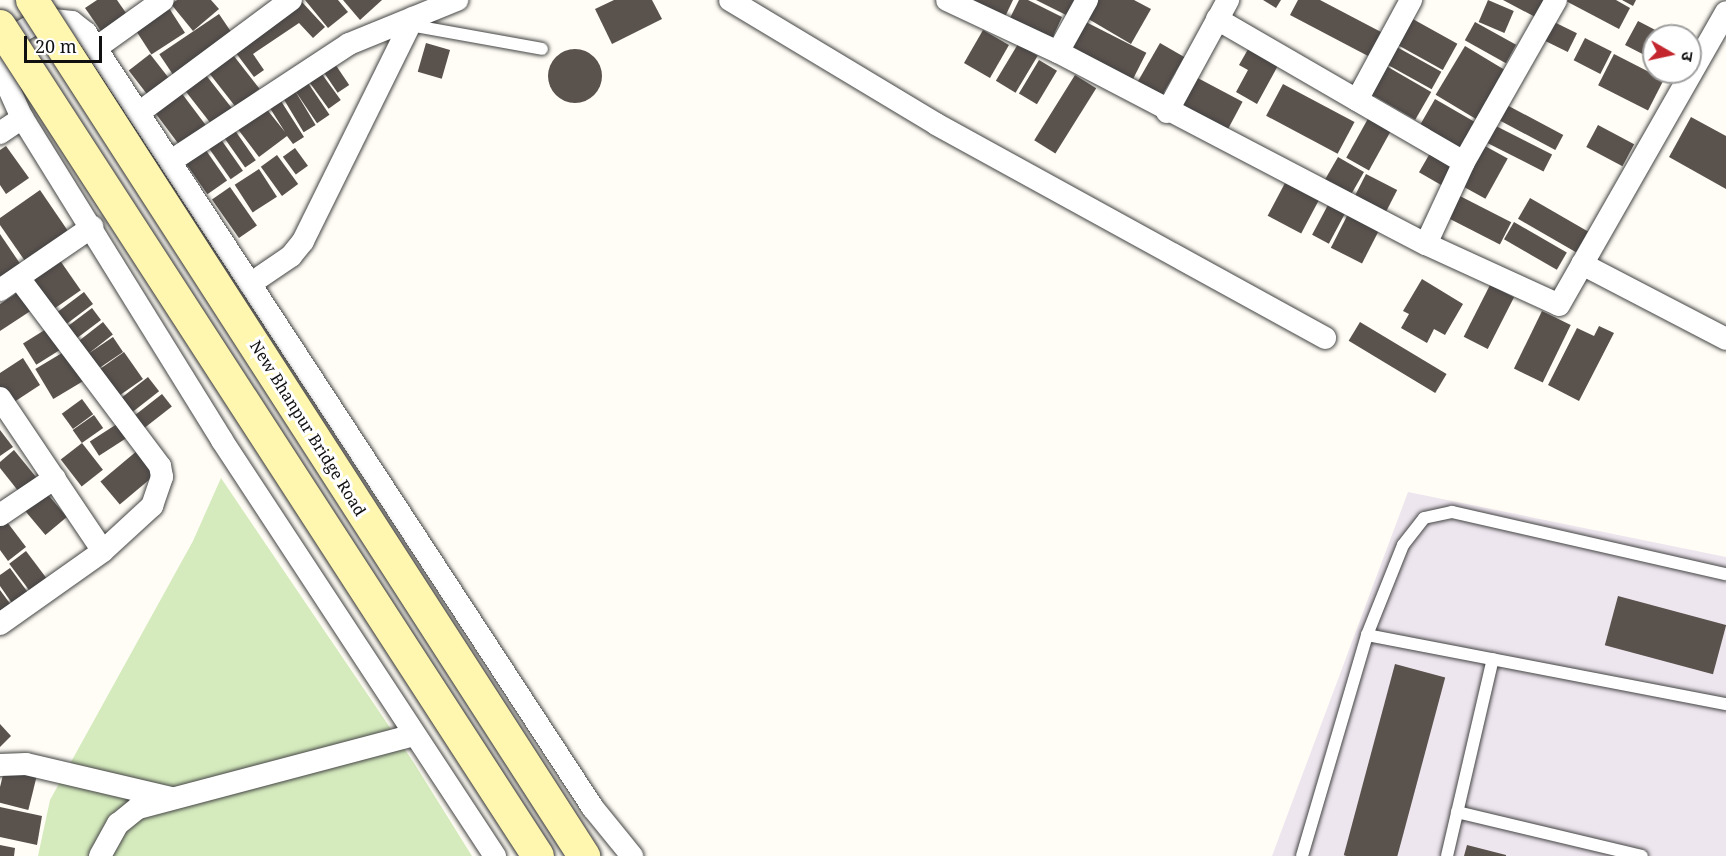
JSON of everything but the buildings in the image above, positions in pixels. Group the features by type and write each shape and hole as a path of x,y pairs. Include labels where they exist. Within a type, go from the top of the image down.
{"street":[{"name":"New Bhanpur Bridge Road","path":"32,0 584,856"},
{"path":"96,48 163,0"},
{"path":"140,112 291,0"},
{"path":"171,161 349,44 411,22 455,0"},
{"path":"730,0 936,124 1325,338"},
{"path":"947,0 1058,52 1167,112 1426,244 1559,304 1726,12"},
{"path":"1058,52 1087,0"},
{"path":"1357,100 1411,0"},
{"path":"1426,244 1464,162 1556,0"},
{"path":"1167,112 1222,10 1357,100 1464,162"},
{"path":"495,856 222,440 92,227 22,118 1,71 5,50 17,34 34,24 53,20 72,22 96,48 593,808 632,856"},
{"path":"250,284 291,256 303,241 411,22"},
{"path":"0,26 538,856"},
{"path":"0,133 22,118"},
{"path":"0,290 92,227"},
{"path":"1582,264 1726,339"},
{"path":"0,624 103,551 152,506 160,490 160,466 19,278"},
{"path":"1,401 103,551"},
{"path":"0,515 55,478"},
{"path":"100,856 118,824 138,808 414,735"},
{"path":"0,765 26,764 173,798"}],"lane":[{"path":"411,22 542,49"},
{"path":"1302,856 1367,634 1403,545 1424,518 1452,512 1726,574"},
{"path":"1367,634 1726,704"},
{"path":"1447,856 1493,659"},
{"path":"1457,812 1642,856"}],"shaded area":[{"path":"1408,492 1726,557 1726,856 1272,856"}],"green space":[{"path":"221,478 414,763 472,856 38,856 50,800 193,541"}]}
